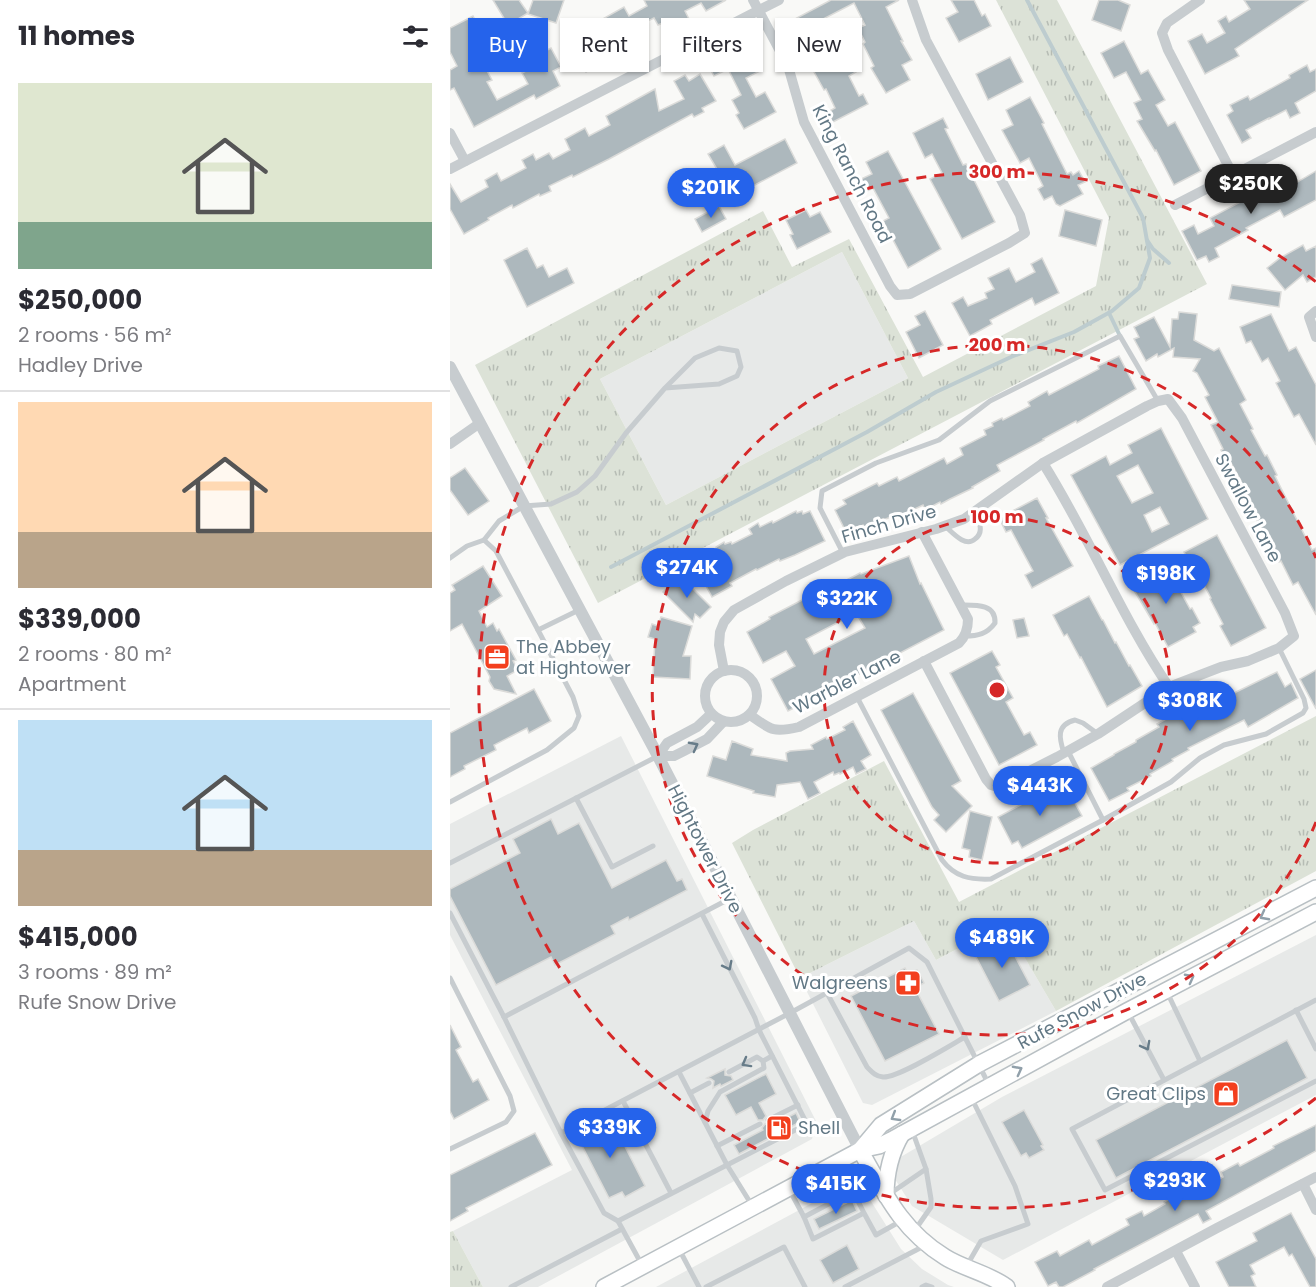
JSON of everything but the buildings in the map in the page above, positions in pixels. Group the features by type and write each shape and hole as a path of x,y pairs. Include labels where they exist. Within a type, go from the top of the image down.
{"main road":[{"name":"Rufe Snow Drive","path":"860,1150 881,1125 978,1064 1316,888"},
{"name":"Rufe Snow Drive","path":"609,1286 860,1150 879,1146 1166,990 1316,912"},
{"path":"886,1196 886,1176 896,1144 907,1131"},
{"name":"Hightower Drive","path":"860,1150 902,1220 945,1257 984,1274 1004,1286"}],"street":[{"name":"King Ranch Road","path":"753,0 788,66 804,122 890,286 897,295 910,294 1025,233 1020,215 926,40 912,0"},
{"path":"450,169 779,0"},
{"path":"1200,0 1167,23 1162,33 1168,50 1233,175"},
{"path":"1175,205 1316,132"},
{"path":"450,133 465,162"},
{"path":"1313,314 1316,337"},
{"name":"Hightower Drive","path":"450,367 658,756 860,1150"},
{"name":"Finch Drive","path":"724,671 719,645 720,632 724,622 734,610 786,581 844,553 964,519 1043,463 1163,400"},
{"name":"Swallow Lane","path":"1163,400 1182,418 1286,613 1294,636 1279,648"},
{"path":"450,444 480,423"},
{"path":"1043,463 1124,611 1169,687"},
{"path":"922,532 968,619 968,626 962,640"},
{"name":"Warbler Lane","path":"750,715 768,728 781,731 799,727 962,640"},
{"path":"924,661 986,778 991,785 998,787 1098,734 1169,687 1221,667 1248,661 1279,648"},
{"path":"734,670 743,673 756,687 758,697 756,707 742,721 723,722 711,714 707,708 704,699 709,681 724,671 734,670"},
{"path":"658,756 667,743 697,727 711,714"},
{"path":"658,756 674,756 707,739 723,722"},
{"path":"1107,1287 1316,1177"},
{"path":"1303,1184 1316,1210"},
{"path":"1176,1251 1195,1287"}],"lane":[{"path":"844,553 820,508 822,491 876,463 939,440 990,402 1120,336 1163,400"},
{"path":"450,558 467,546 484,540 498,521 524,506 551,504 577,492 595,476 626,433 665,388 695,358 719,348 737,351 741,367 737,376 719,384 665,388"},
{"path":"945,526 957,537 965,541 973,541 980,533 981,526 977,510"},
{"path":"450,802 547,750 574,728 579,716 573,697 496,551 484,540"},
{"path":"961,605 986,607 993,612 995,618 995,623 985,633 962,640"},
{"path":"538,630 579,609"},
{"path":"857,697 942,860 950,870 963,876 979,880 991,879 1171,782 1200,758 1224,745 1266,734 1297,718 1306,708 1305,699 1279,648"},
{"path":"1098,734 1076,720 1069,721 1062,728 1060,736 1066,752 1103,820"},
{"path":"450,863 658,756"},
{"path":"576,798 612,867 653,846"},
{"path":"504,1017 730,898"},
{"path":"450,913 604,1213 618,1221 642,1267"},
{"path":"618,1221 807,1124 702,914"},
{"path":"561,1133 759,1030 909,948 927,962 990,1086"},
{"path":"450,978 510,1096 513,1111 506,1122 450,1149"},
{"path":"1166,990 1200,1061"},
{"path":"827,993 867,1067 873,1074 881,1077 888,1077 904,1070 965,1037"},
{"path":"1316,1000 1072,1129 1105,1190 1316,1081"},
{"path":"1127,1011 1164,1080"},
{"path":"1296,1011 1316,1049"},
{"path":"764,1061 772,1056"},
{"path":"729,1072 757,1057 764,1061"},
{"path":"705,1122 708,1111 720,1092 764,1068 764,1061"},
{"path":"679,1071 727,1165 754,1208"},
{"path":"690,1093 709,1083"},
{"path":"966,1267 981,1241 1028,1224 1014,1186 970,1096"},
{"path":"623,1101 671,1194"},
{"path":"772,1120 798,1105"},
{"path":"717,1146 736,1140 761,1126"},
{"path":"907,1131 926,1169 931,1199 931,1208 914,1231"},
{"path":"886,1196 926,1169"},
{"path":"789,1188 813,1239 864,1213"},
{"path":"804,1217 853,1191 876,1235 902,1220"},
{"path":"511,1287 622,1229"},
{"path":"845,1287 928,1244"},
{"path":"706,1287 784,1247 804,1287"},
{"path":"678,1248 699,1287"},
{"path":"858,1280 862,1287"},
{"path":"921,1287 926,1285 932,1287"}],"shaded area":[{"path":"842,252 908,378 666,505 600,379"},
{"path":"621,736 817,1123 812,1139 538,1287 483,1287 453,1231 572,1170 450,935 450,824"},
{"path":"914,921 936,960 1005,924 1056,1011 872,1105 863,1103 800,978"},
{"path":"1316,935 1316,1095 1003,1260 912,1206 893,1176 899,1158 1002,1097"},
{"path":"857,1179 901,1249 922,1269 954,1287 656,1287"}],"green space":[{"path":"996,0 1057,0 1207,284 598,603 475,365 763,211 792,267 849,239 923,377 1096,286 1109,218","holes":["842,252 908,378 666,505 600,379"]},
{"path":"1316,716 1316,871 1056,1011 1005,924 936,960 914,921 800,978 732,843 884,761 959,902"},
{"path":"453,1231 483,1287 450,1287 450,1232"}],"waterway":[{"path":"611,567 867,432 936,392 1011,357 1074,332 1112,311 1139,288 1150,258 1143,218 1027,0"},
{"path":"1147,240 1153,249 1169,263"},
{"path":"1109,313 1120,336"}],"place":[{"name":"The Abbey at Hightower","path":"497,657"},
{"name":"Walgreens","path":"908,983"},
{"name":"Great Clips","path":"1226,1094"},
{"name":"Shell","path":"779,1128"}]}
